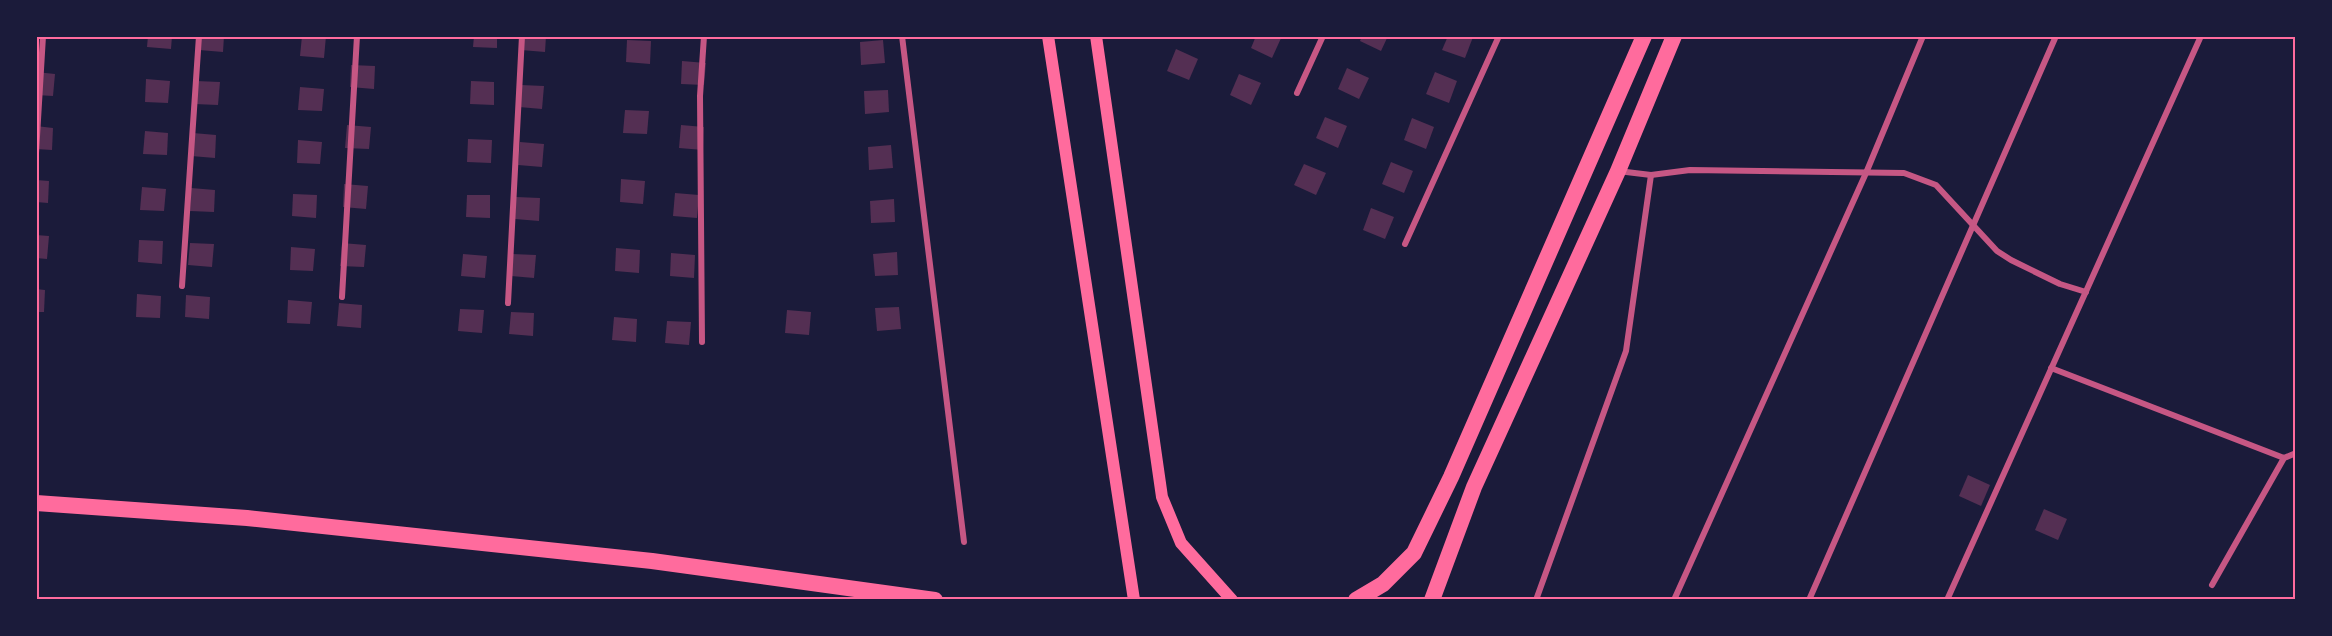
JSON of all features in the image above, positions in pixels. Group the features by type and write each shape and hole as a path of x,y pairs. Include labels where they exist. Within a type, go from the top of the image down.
{"highway":[{"path":"1356,600 1383,584 1414,554 1451,477 1644,36"},
{"path":"1432,600 1474,487 1618,171 1674,36"},
{"path":"36,504 247,518 652,561 935,600"}],"main road":[{"path":"1048,36 1134,600"},
{"path":"1096,36 1162,497 1181,543 1232,600"}],"street":[{"path":"36,153 43,36"},
{"path":"182,286 199,36"},
{"path":"342,297 357,36"},
{"path":"508,303 522,36"},
{"path":"702,342 700,96 704,36"},
{"path":"902,36 964,542"},
{"path":"1297,93 1323,36"},
{"path":"1405,244 1499,36"},
{"path":"1674,600 1866,173 1923,36"},
{"path":"1809,600 2056,36"},
{"path":"1947,600 2201,36"},
{"path":"1618,171 1651,175 1690,170 1904,173 1936,185 1997,251 2011,261 2060,284 2086,292"},
{"path":"1536,600 1626,351 1651,175"},
{"path":"2051,368 2284,458"},
{"path":"2212,585 2284,458 2296,453"}],"building":[{"path":"148,36 172,36 171,49 147,47"},
{"path":"200,36 224,36 223,52 199,50"},
{"path":"302,36 326,36 324,58 300,56"},
{"path":"474,36 497,36 497,48 473,47"},
{"path":"522,36 546,36 545,52 521,50"},
{"path":"1256,36 1282,36 1272,58 1251,48"},
{"path":"1362,36 1388,36 1381,51 1360,41"},
{"path":"1448,36 1473,37 1465,58 1442,50"},
{"path":"627,40 651,41 650,64 626,62"},
{"path":"883,40 885,63 861,65 860,42"},
{"path":"1176,49 1198,59 1189,80 1167,71"},
{"path":"682,61 706,63 704,85 681,84"},
{"path":"351,65 375,66 374,89 350,87"},
{"path":"1347,68 1369,78 1359,99 1338,89"},
{"path":"36,72 55,74 53,96 36,95"},
{"path":"1435,72 1457,81 1449,103 1426,94"},
{"path":"1239,74 1261,83 1251,105 1230,95"},
{"path":"146,79 170,81 168,103 145,102"},
{"path":"196,81 220,82 218,105 194,104"},
{"path":"471,81 494,82 494,105 470,104"},
{"path":"521,85 544,86 542,109 519,107"},
{"path":"300,87 324,89 322,111 298,110"},
{"path":"888,90 889,112 865,114 864,91"},
{"path":"625,110 649,111 647,134 623,133"},
{"path":"1325,117 1347,126 1338,148 1316,138"},
{"path":"1412,118 1434,127 1426,149 1404,140"},
{"path":"347,125 371,127 369,149 345,148"},
{"path":"681,125 704,127 703,150 679,148"},
{"path":"36,126 53,128 52,150 36,149"},
{"path":"145,131 168,133 167,155 143,154"},
{"path":"193,133 216,135 215,158 191,156"},
{"path":"468,139 492,140 491,163 467,162"},
{"path":"298,140 322,142 320,164 297,163"},
{"path":"520,142 544,144 542,167 518,165"},
{"path":"891,145 893,168 869,170 868,147"},
{"path":"1391,162 1413,171 1404,193 1382,184"},
{"path":"1304,164 1326,173 1316,195 1294,185"},
{"path":"621,179 645,181 643,204 620,202"},
{"path":"36,180 49,181 48,203 36,202"},
{"path":"344,184 368,186 366,209 343,207"},
{"path":"142,187 166,189 164,211 140,210"},
{"path":"191,188 215,190 214,212 190,211"},
{"path":"675,193 699,195 697,218 673,216"},
{"path":"293,194 317,195 316,218 292,216"},
{"path":"467,195 490,195 490,218 466,217"},
{"path":"516,197 540,198 539,221 515,219"},
{"path":"894,199 895,222 871,223 870,201"},
{"path":"1371,208 1394,217 1385,239 1363,230"},
{"path":"36,235 49,236 47,259 36,258"},
{"path":"139,240 163,241 162,264 138,262"},
{"path":"190,243 214,244 212,267 188,265"},
{"path":"342,243 366,245 364,267 340,266"},
{"path":"291,247 315,249 313,271 290,270"},
{"path":"616,248 640,250 639,273 615,271"},
{"path":"897,252 898,275 875,276 873,254"},
{"path":"671,253 695,255 694,278 670,276"},
{"path":"463,254 487,256 485,278 461,276"},
{"path":"512,254 536,255 534,278 511,276"},
{"path":"36,289 45,290 44,312 36,312"},
{"path":"137,294 161,296 160,318 136,317"},
{"path":"186,295 210,297 209,319 185,317"},
{"path":"288,300 312,302 310,324 287,323"},
{"path":"339,303 362,305 361,328 337,326"},
{"path":"899,307 901,329 877,331 875,308"},
{"path":"460,309 484,310 482,333 458,331"},
{"path":"787,310 811,312 809,335 785,333"},
{"path":"511,312 534,313 533,336 509,334"},
{"path":"614,317 637,319 636,342 612,340"},
{"path":"667,321 691,322 689,345 665,343"},
{"path":"1968,475 1990,485 1981,506 1959,496"},
{"path":"2044,509 2067,519 2058,540 2035,530"}]}
